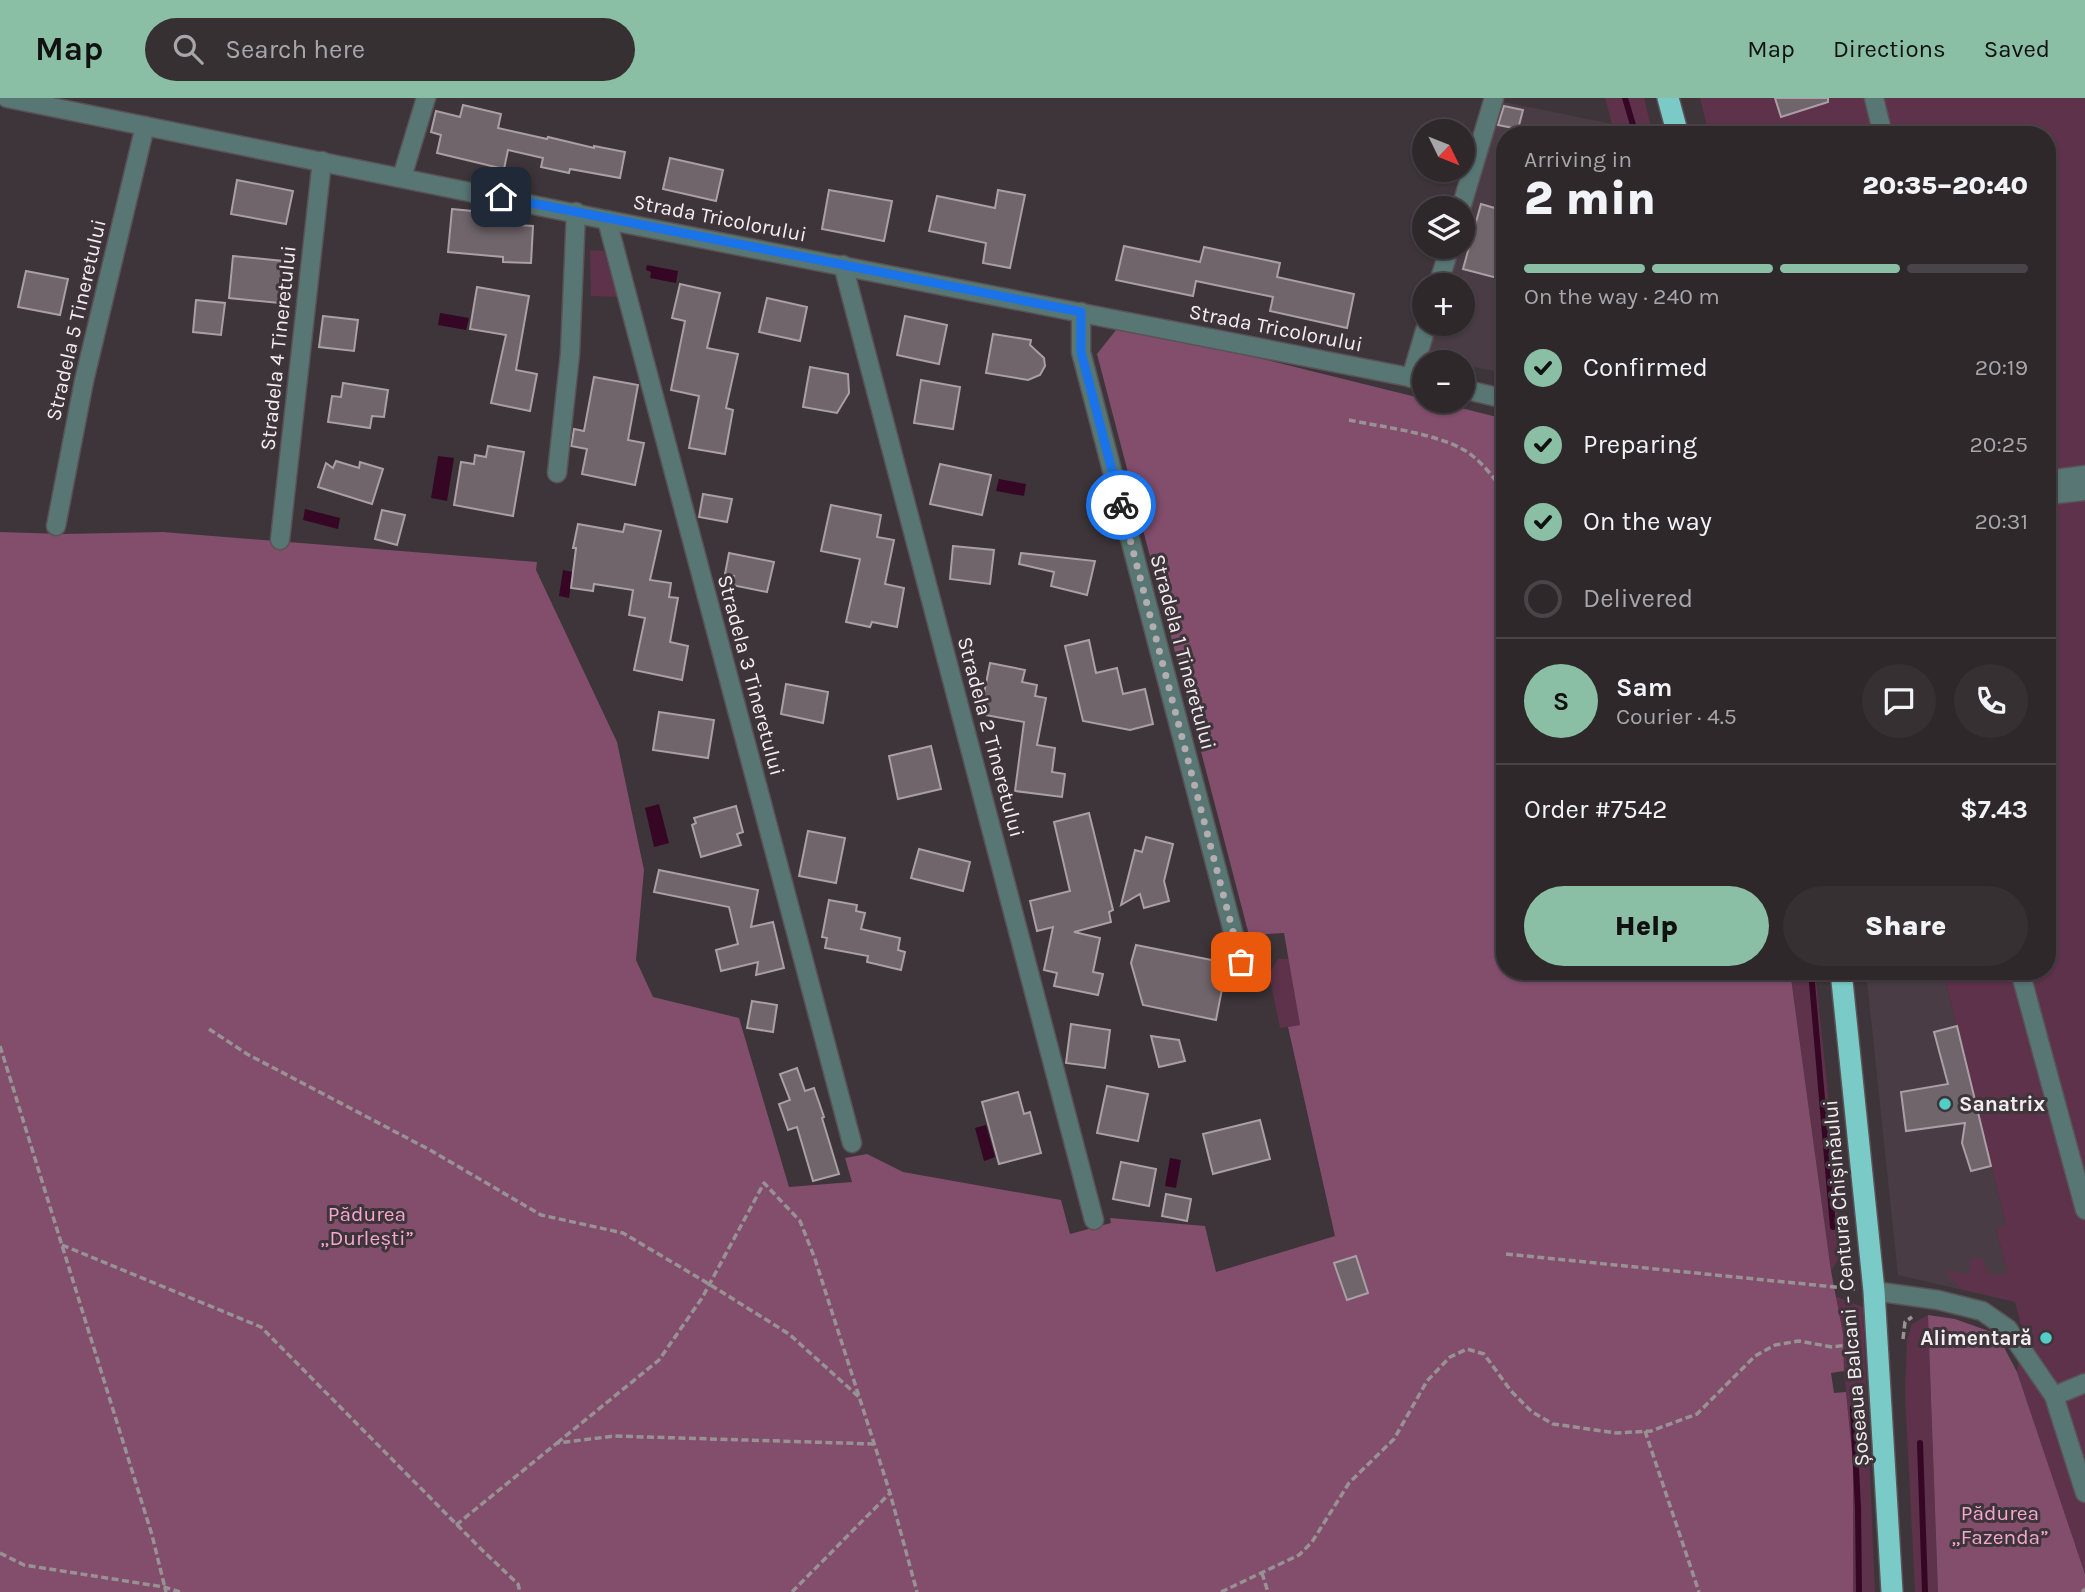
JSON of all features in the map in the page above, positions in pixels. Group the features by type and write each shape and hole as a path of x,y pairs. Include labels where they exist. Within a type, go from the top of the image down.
{"highway":[{"path":"1668,98 1676,126"},
{"name":"Șoseaua Balcani - Centura Chișinăului","path":"1842,980 1874,1291 1892,1592"}],"street":[{"name":"Strada Tricolorului","path":"7,98 1412,378"},
{"path":"402,177 426,98"},
{"path":"1465,196 1494,98"},
{"path":"1874,98 1881,126"},
{"name":"Stradela 5 Tineretului","path":"56,526 83,381 145,126"},
{"name":"Stradela 4 Tineretului","path":"280,540 322,161"},
{"path":"556,473 570,354 576,212"},
{"name":"Stradela 3 Tineretului","path":"607,219 852,1143"},
{"name":"Stradela 2 Tineretului","path":"843,265 1094,1220"},
{"name":"Stradela 1 Tineretului","path":"1081,312 1081,352 1241,962"},
{"path":"1475,392 1496,397"},
{"path":"2056,479 2085,475"},
{"path":"2056,494 2085,491"},
{"path":"2022,980 2085,1210"},
{"path":"1874,1291 1938,1300 1982,1311 2008,1329 2054,1396 2085,1493"},
{"path":"2054,1396 2085,1383"}],"path":[{"path":"1349,420 1440,439 1465,450 1496,481"},
{"path":"209,1029 247,1054 430,1150 541,1215 623,1233 789,1335 860,1399"},
{"path":"0,1046 152,1535 165,1589"},
{"path":"456,1525 659,1360 702,1298 764,1183 800,1220 815,1259 890,1493 917,1592"},
{"path":"62,1245 261,1327 456,1525 518,1584 520,1592"},
{"path":"1506,1254 1874,1291"},
{"path":"1221,1592 1299,1555 1312,1542 1349,1483 1394,1439 1427,1381 1450,1357 1467,1349 1484,1354 1511,1391 1532,1412 1553,1424 1616,1433 1645,1431 1697,1414 1755,1356 1775,1345 1799,1341 1832,1347 1855,1344"},
{"path":"1645,1431 1699,1592"},
{"path":"557,1443 615,1436 874,1444"},
{"path":"792,1592 890,1493"},
{"path":"0,1553 24,1565 180,1592"},
{"path":"1262,1573 1268,1592"}],"shaded area":[{"path":"1605,98 1644,98 1651,126 1613,126"},
{"path":"1700,98 2085,98 2085,1574 2017,1372 2023,1333 2015,1302 1961,1289 1945,1271 1970,1274 1971,1258 1983,1260 1988,1274 2008,1275 1996,1228 2006,1225 1945,980 2056,980 2056,126 1707,126"},
{"path":"1499,101 1612,124 1496,126 1496,371 1475,367 1475,350 1424,350 1429,336 1475,336 1475,273 1449,273 1453,259 1475,259 1475,196 1472,196"},
{"path":"590,250 604,251 617,297 591,296"},
{"path":"647,265 678,271 676,283 650,278 651,272 646,270"},
{"path":"440,313 469,318 466,330 438,325"},
{"path":"438,456 454,458 447,501 431,498"},
{"path":"999,479 1026,484 1024,496 996,491"},
{"path":"305,509 340,518 338,529 303,520"},
{"path":"563,570 573,572 569,598 559,596"},
{"path":"659,804 669,843 654,847 645,808"},
{"path":"1278,959 1289,959 1300,1025 1280,1028 1269,974"},
{"path":"1791,980 1816,980 1831,1121 1841,1256 1831,1271"},
{"path":"1867,980 1945,980 2006,1225 1996,1228 2015,1302 1898,1275"},
{"path":"986,1125 995,1157 984,1161 975,1128"},
{"path":"1170,1158 1181,1160 1176,1188 1165,1186"},
{"path":"1835,1296 1863,1307 1875,1592 1853,1592 1853,1462 1843,1334"},
{"path":"1928,1315 1938,1592 1915,1592 1905,1394 1907,1340 1912,1324"}],"green space":[{"name":"Pădurea „Durlești”","path":"1116,330 1219,348 1412,396 1412,413 1475,412 1496,417 1496,980 1791,980 1831,1271 1843,1334 1844,1371 1831,1373 1834,1393 1846,1392 1853,1462 1853,1592 0,1592 0,532 163,532 537,562 536,570 617,742 644,870 636,960 653,997 739,1018 789,1187 852,1182 845,1158 867,1154 903,1172 1061,1200 1070,1234 1111,1223 1110,1218 1205,1226 1216,1272 1335,1236 1288,1027 1300,1025 1284,933 1249,935 1097,354"},
{"name":"Pădurea „Fazenda”","path":"1928,1315 1955,1319 1997,1334 2017,1372 2085,1574 2085,1592 1938,1592"}],"building":[{"path":"1775,98 1828,98 1828,102 1781,117"},
{"path":"463,105 501,114 498,128 625,152 620,178 541,167 543,158 508,150 504,169 437,153 441,135 431,132 436,111 460,117"},
{"path":"1504,106 1523,110 1519,126 1498,125"},
{"path":"670,158 723,170 716,201 663,189"},
{"path":"237,180 293,191 286,224 231,214"},
{"path":"829,190 892,201 884,241 822,229"},
{"path":"998,190 1025,195 1010,268 983,263 986,243 929,231 937,196 995,208"},
{"path":"1481,204 1496,208 1496,278 1463,269 1466,259 1475,259 1475,226"},
{"path":"452,209 483,212 481,223 533,226 531,263 503,262 503,257 448,252"},
{"path":"1124,246 1200,262 1204,247 1280,263 1277,277 1354,294 1347,328 1270,311 1273,297 1196,281 1193,296 1116,280"},
{"path":"233,256 283,261 279,303 229,298"},
{"path":"26,271 68,279 60,315 18,307"},
{"path":"680,284 720,293 707,348 738,354 726,408 733,410 725,454 689,448 699,396 671,390 685,321 672,318"},
{"path":"477,287 529,296 516,370 537,374 530,411 491,403 506,335 470,329"},
{"path":"767,298 807,307 800,341 759,332"},
{"path":"196,300 225,303 221,335 193,332"},
{"path":"323,316 358,320 354,351 319,347"},
{"path":"905,316 947,325 939,364 897,355"},
{"path":"993,334 1031,340 1030,345 1044,358 1045,366 1040,375 1028,380 986,373"},
{"path":"810,367 848,374 849,393 837,413 803,407"},
{"path":"594,377 638,385 628,440 644,443 635,485 582,474 587,449 571,446 574,429 584,431"},
{"path":"921,380 960,387 953,429 914,423"},
{"path":"343,383 388,390 384,417 372,416 370,428 328,422 332,396 341,397"},
{"path":"488,446 524,452 513,516 454,505 461,462 474,464 475,455 486,457"},
{"path":"336,461 359,468 360,462 383,469 372,504 318,487 326,463 333,468"},
{"path":"940,464 991,475 982,515 930,504"},
{"path":"703,494 732,499 727,522 699,517"},
{"path":"831,505 881,515 877,537 894,540 885,584 904,588 897,627 872,622 870,627 846,622 860,559 821,551"},
{"path":"382,510 405,515 397,545 375,539"},
{"path":"578,524 623,532 625,524 661,531 650,580 671,583 669,597 678,598 670,642 688,646 682,680 634,670 645,618 629,615 633,590 594,584 593,591 571,588 576,548 573,548"},
{"path":"953,546 994,550 990,584 950,579"},
{"path":"729,553 774,562 767,592 732,585 734,576 725,574"},
{"path":"1021,553 1095,561 1087,595 1051,586 1054,572 1019,564"},
{"path":"1089,640 1096,673 1117,668 1123,694 1145,689 1153,724 1130,730 1083,721 1065,646"},
{"path":"990,663 1025,670 1022,682 1037,685 1035,696 1046,698 1037,745 1055,748 1052,772 1065,774 1062,797 1015,791 1024,722 980,714"},
{"path":"786,684 828,692 823,723 781,714"},
{"path":"659,712 714,720 708,758 653,750"},
{"path":"931,746 941,789 898,799 889,756"},
{"path":"736,806 743,832 737,834 741,845 701,857 692,825 696,823 694,818"},
{"path":"1089,813 1113,910 1109,912 1111,922 1074,932 1100,938 1093,972 1103,974 1098,995 1054,986 1057,973 1044,970 1053,927 1037,931 1030,901 1070,891 1054,822"},
{"path":"808,831 845,838 836,883 799,876"},
{"path":"1146,837 1173,844 1164,881 1169,901 1144,908 1140,894 1121,905 1135,850 1142,852"},
{"path":"919,849 970,862 963,891 911,878"},
{"path":"659,870 758,890 751,927 773,922 784,968 756,975 758,962 721,971 716,950 738,944 729,907 654,892"},
{"path":"829,900 857,905 856,911 865,913 861,929 900,938 898,950 905,952 901,970 867,962 868,956 825,948 827,938 822,937"},
{"path":"1136,945 1227,963 1216,1020 1143,1005 1131,963"},
{"path":"752,1001 777,1005 773,1032 747,1028"},
{"path":"1071,1024 1110,1030 1105,1068 1066,1063"},
{"path":"1957,1026 1991,1166 1971,1171 1962,1143 1965,1123 1906,1131 1901,1092 1948,1084 1934,1032"},
{"path":"1151,1036 1179,1040 1185,1061 1159,1067"},
{"path":"797,1068 805,1091 814,1088 839,1174 813,1181 797,1127 788,1130 779,1104 790,1100 780,1074"},
{"path":"1107,1086 1148,1094 1138,1141 1097,1133"},
{"path":"1018,1092 1024,1114 1030,1112 1041,1153 999,1164 982,1102"},
{"path":"1260,1120 1270,1159 1213,1174 1203,1134"},
{"path":"1121,1162 1156,1169 1149,1206 1113,1199"},
{"path":"1166,1194 1191,1199 1187,1221 1162,1216"},
{"path":"1356,1256 1368,1293 1347,1300 1334,1263"}],"waterway":[{"path":"1625,98 1633,126"},
{"path":"1812,980 1833,1227"},
{"path":"1853,1408 1859,1592"},
{"path":"1920,1443 1925,1592"}],"way so far":[{"path":"1121,505 1241,962"}],"place":[{"name":"Sanatrix","path":"1945,1104"},
{"name":"Alimentară","path":"2046,1338"}],"route":[{"path":"501,197 1081,312 1081,352 1121,505"}]}
